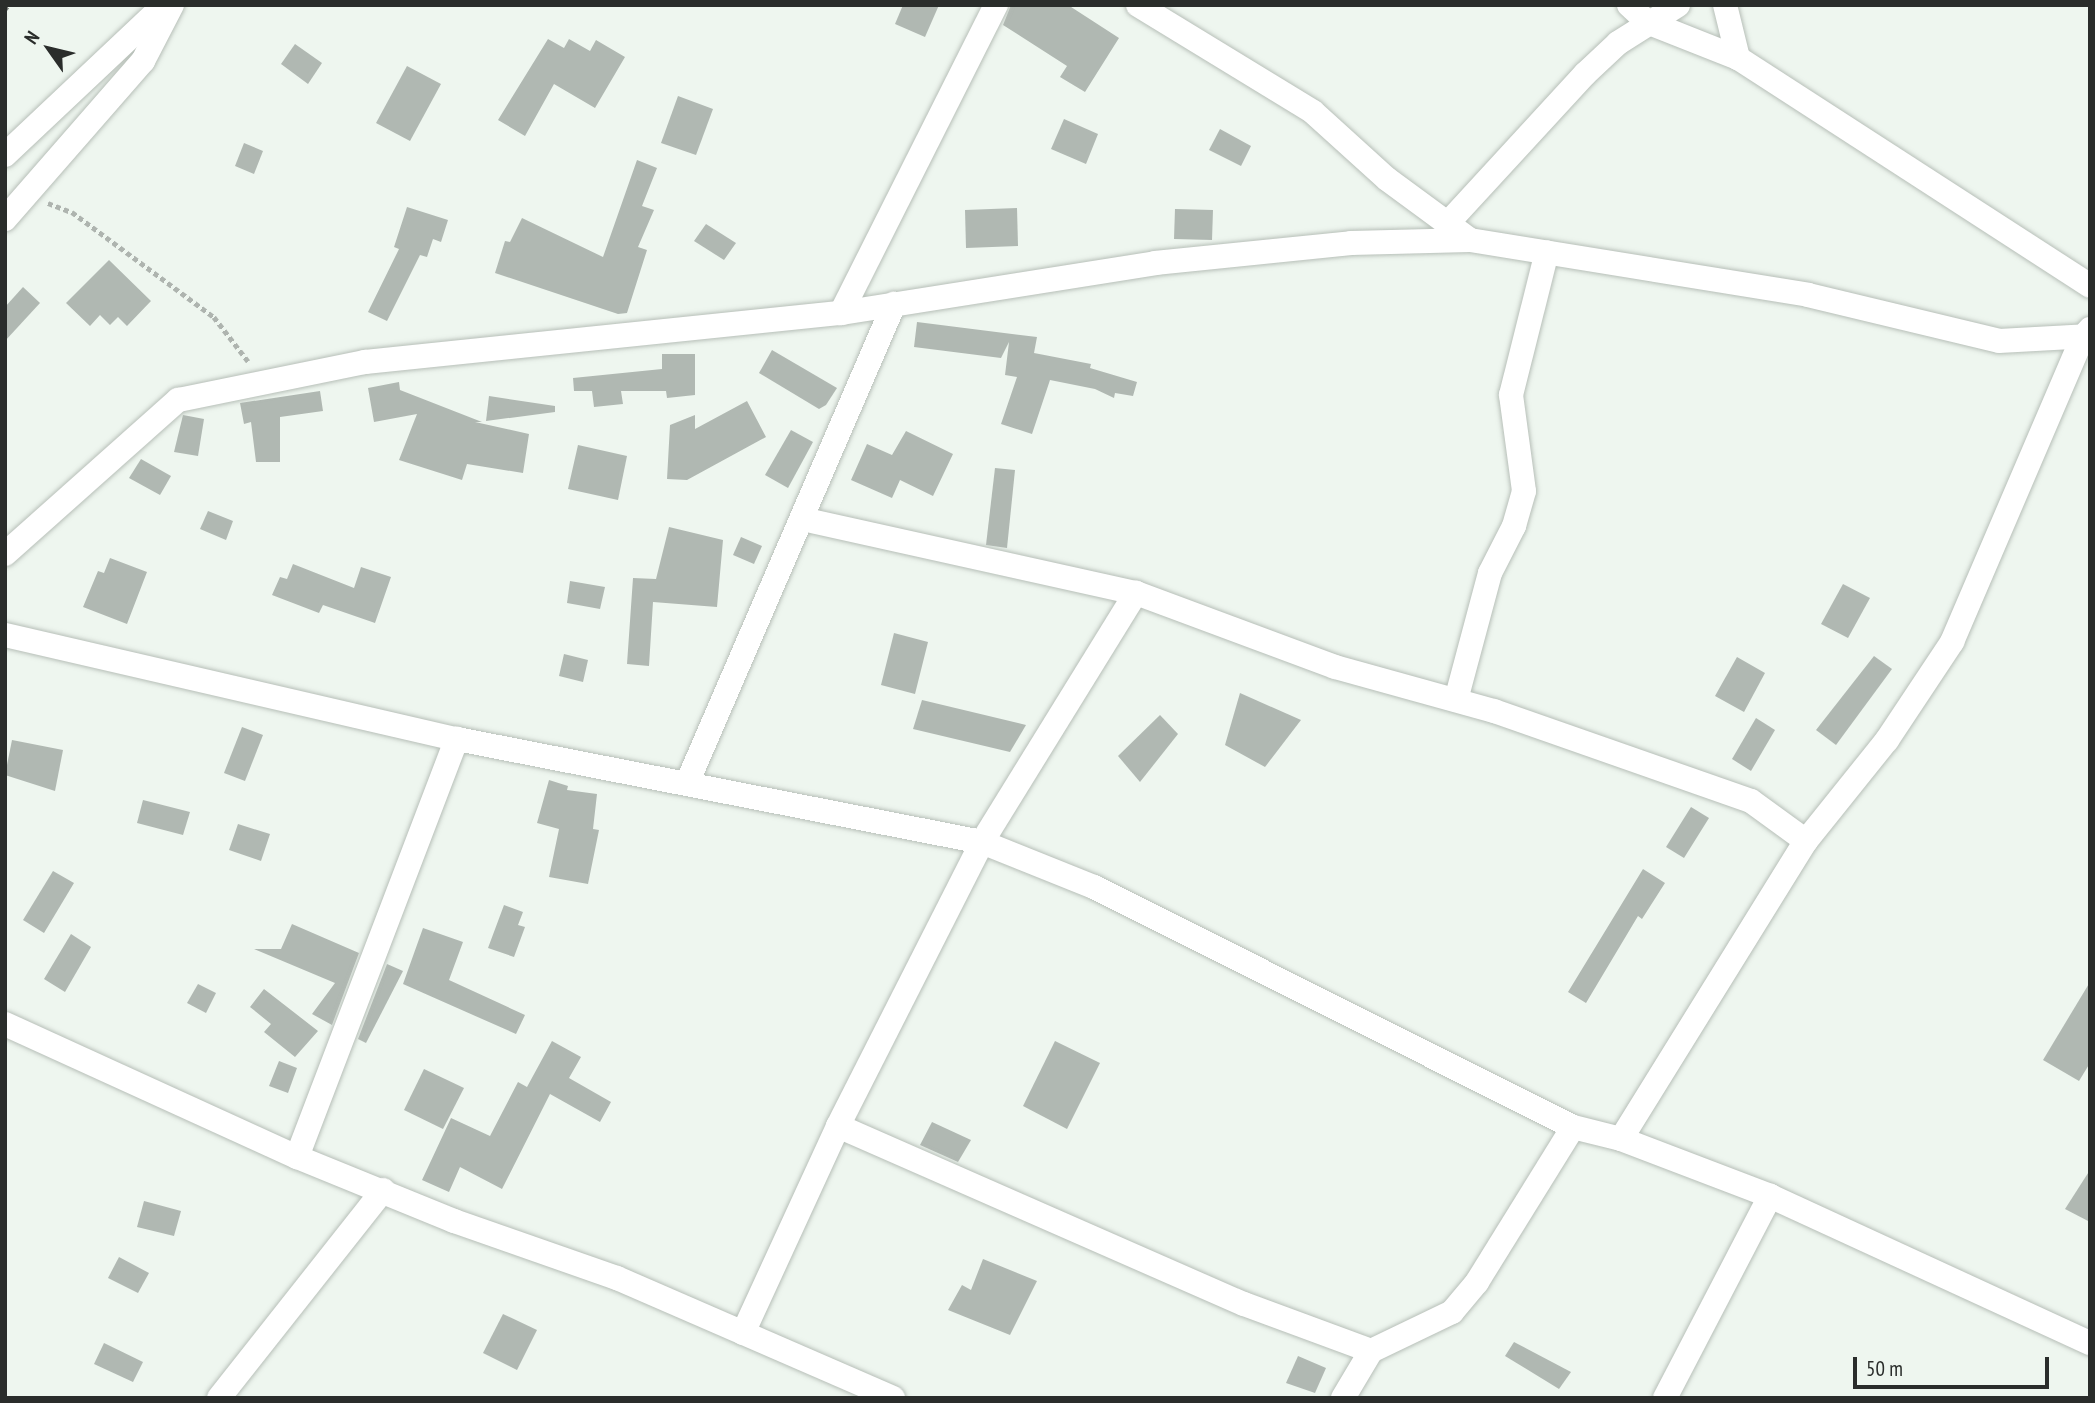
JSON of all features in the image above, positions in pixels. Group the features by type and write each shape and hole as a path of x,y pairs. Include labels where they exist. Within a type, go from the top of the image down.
{"street":[{"path":"5,155 164,5"},
{"path":"5,219 143,61 172,5"},
{"path":"841,313 996,5"},
{"path":"1138,5 1312,112 1387,179 1470,240"},
{"path":"1447,224 1638,14 1678,5"},
{"path":"1726,5 1738,58"},
{"path":"1638,14 1738,58 2090,286"},
{"path":"51,112 59,156"},
{"path":"5,554 178,400 365,362 841,313 1155,263 1351,243 1470,240 1808,295 1998,341 2087,334 1952,642 1887,740 1806,841 1621,1139"},
{"path":"1456,700 1490,573 1522,501 1511,395 1546,252"},
{"path":"688,781 894,304"},
{"path":"802,519 1136,593 1335,667 1456,700 1751,800 1806,841"},
{"path":"743,1333 838,1126 982,842 1136,593"},
{"path":"5,635 457,739 688,781 982,842 1094,887 1573,1127 1621,1139 1770,1196 2090,1343"},
{"path":"297,1157 457,739"},
{"path":"5,1024 297,1157 454,1221 617,1279 893,1398"},
{"path":"838,1126 1206,1288 1371,1351"},
{"path":"1343,1398 1371,1351 1452,1312 1477,1282 1573,1127"},
{"path":"219,1398 383,1190"},
{"path":"1665,1398 1770,1196"}],"path":[{"path":"26,194 72,212 214,317 264,383"}],"building":[{"path":"903,5 939,5 925,37 895,24"},
{"path":"1011,5 1068,5 1119,38 1085,92 1060,77 1067,66 1003,25"},
{"path":"548,39 564,48 569,39 590,51 596,40 625,57 595,108 554,84 525,136 498,120"},
{"path":"295,44 322,63 308,84 281,64"},
{"path":"407,66 441,84 410,141 376,123"},
{"path":"678,96 713,109 696,155 661,143"},
{"path":"1064,119 1098,134 1086,164 1051,149"},
{"path":"1220,129 1251,146 1241,166 1209,150"},
{"path":"244,143 263,151 254,174 235,166"},
{"path":"637,160 657,168 642,206 654,210 638,247 647,250 627,313 618,314 495,273 505,241 510,242 522,218 603,257"},
{"path":"407,207 448,220 441,242 433,239 427,257 420,255 387,321 368,312 399,249 394,247"},
{"path":"1017,208 1018,246 966,248 965,210"},
{"path":"1175,209 1213,210 1212,240 1174,239"},
{"path":"706,224 736,243 724,260 694,241"},
{"path":"109,260 151,301 127,326 118,317 110,325 100,315 90,326 66,303"},
{"path":"23,287 40,303 5,341 5,307"},
{"path":"917,322 1037,337 1034,353 1091,364 1090,368 1137,382 1133,396 1115,393 1114,398 1095,389 1050,380 1032,434 1001,424 1017,377 1005,375 1009,342 1001,358 914,347"},
{"path":"772,350 837,388 826,405 819,409 759,373"},
{"path":"662,354 695,354 695,395 667,398 666,391 621,391 623,404 594,407 592,391 574,391 573,378 662,369"},
{"path":"399,382 400,390 482,422 475,422 529,434 523,473 467,464 462,480 399,460 417,414 374,422 368,388"},
{"path":"320,391 323,411 280,417 280,462 256,462 251,422 244,424 240,403"},
{"path":"489,396 555,406 555,412 486,421"},
{"path":"747,401 766,437 687,480 667,479 670,425 695,415 695,429"},
{"path":"183,415 204,419 198,456 174,452"},
{"path":"791,430 813,442 788,488 765,475"},
{"path":"906,431 953,454 933,496 900,480 892,498 851,480 867,444 892,455"},
{"path":"578,445 627,456 618,500 568,489"},
{"path":"141,459 171,476 160,495 129,478"},
{"path":"995,468 1015,470 1007,548 986,545"},
{"path":"208,511 233,521 226,540 200,529"},
{"path":"669,527 723,540 717,607 653,602 649,666 627,664 633,578 656,579"},
{"path":"741,537 762,546 754,564 733,555"},
{"path":"110,558 147,572 127,624 83,607 98,571 104,573"},
{"path":"293,564 354,588 361,567 391,577 375,623 323,605 319,613 272,595 280,577 287,579"},
{"path":"570,581 605,587 600,609 567,603"},
{"path":"1843,584 1870,598 1848,638 1821,624"},
{"path":"894,633 928,642 915,694 881,685"},
{"path":"564,654 588,660 583,682 559,676"},
{"path":"1874,656 1892,669 1836,745 1816,730"},
{"path":"1737,657 1765,673 1744,712 1715,696"},
{"path":"1240,693 1301,720 1265,767 1225,745"},
{"path":"922,700 1026,725 1010,752 913,729"},
{"path":"1160,715 1178,734 1140,782 1118,756"},
{"path":"1756,718 1775,730 1751,771 1732,759"},
{"path":"242,727 263,735 245,781 224,773"},
{"path":"12,740 63,750 55,791 5,775"},
{"path":"549,780 568,786 567,790 597,794 593,829 599,830 588,884 549,877 559,829 537,823"},
{"path":"143,800 190,812 183,835 137,823"},
{"path":"1691,807 1709,818 1684,858 1666,847"},
{"path":"238,824 270,834 261,861 229,850"},
{"path":"1643,869 1665,883 1642,919 1638,916 1586,1003 1568,992"},
{"path":"53,871 74,883 44,933 23,920"},
{"path":"504,905 523,912 518,925 525,927 514,957 488,948"},
{"path":"292,924 359,953 332,1025 312,1014 335,983 254,949 281,949"},
{"path":"423,928 463,942 449,980 525,1015 516,1034 403,984"},
{"path":"71,934 91,947 65,992 44,979"},
{"path":"387,964 403,971 366,1043 358,1039"},
{"path":"2090,982 2090,1063 2079,1081 2043,1060"},
{"path":"198,984 216,993 206,1013 187,1003"},
{"path":"264,989 318,1031 295,1057 264,1032 271,1024 250,1007"},
{"path":"552,1041 581,1057 569,1078 611,1102 600,1122 550,1094 502,1189 460,1167 449,1192 422,1180 451,1118 490,1136 518,1082 527,1087"},
{"path":"1055,1041 1100,1063 1067,1129 1023,1106"},
{"path":"279,1061 297,1068 288,1093 269,1086"},
{"path":"424,1069 464,1088 443,1129 404,1110"},
{"path":"932,1122 971,1140 958,1162 920,1145"},
{"path":"2090,1170 2090,1222 2065,1209"},
{"path":"144,1201 181,1211 174,1236 137,1227"},
{"path":"119,1257 149,1273 138,1293 108,1278"},
{"path":"983,1259 1037,1281 1010,1335 948,1310 962,1285 971,1290"},
{"path":"503,1314 537,1330 517,1370 483,1353"},
{"path":"1514,1342 1571,1372 1559,1389 1505,1356"},
{"path":"104,1343 143,1362 133,1382 94,1364"},
{"path":"1298,1356 1326,1368 1315,1393 1286,1383"}],"railway":[{"path":"5,9 8,5"}]}
